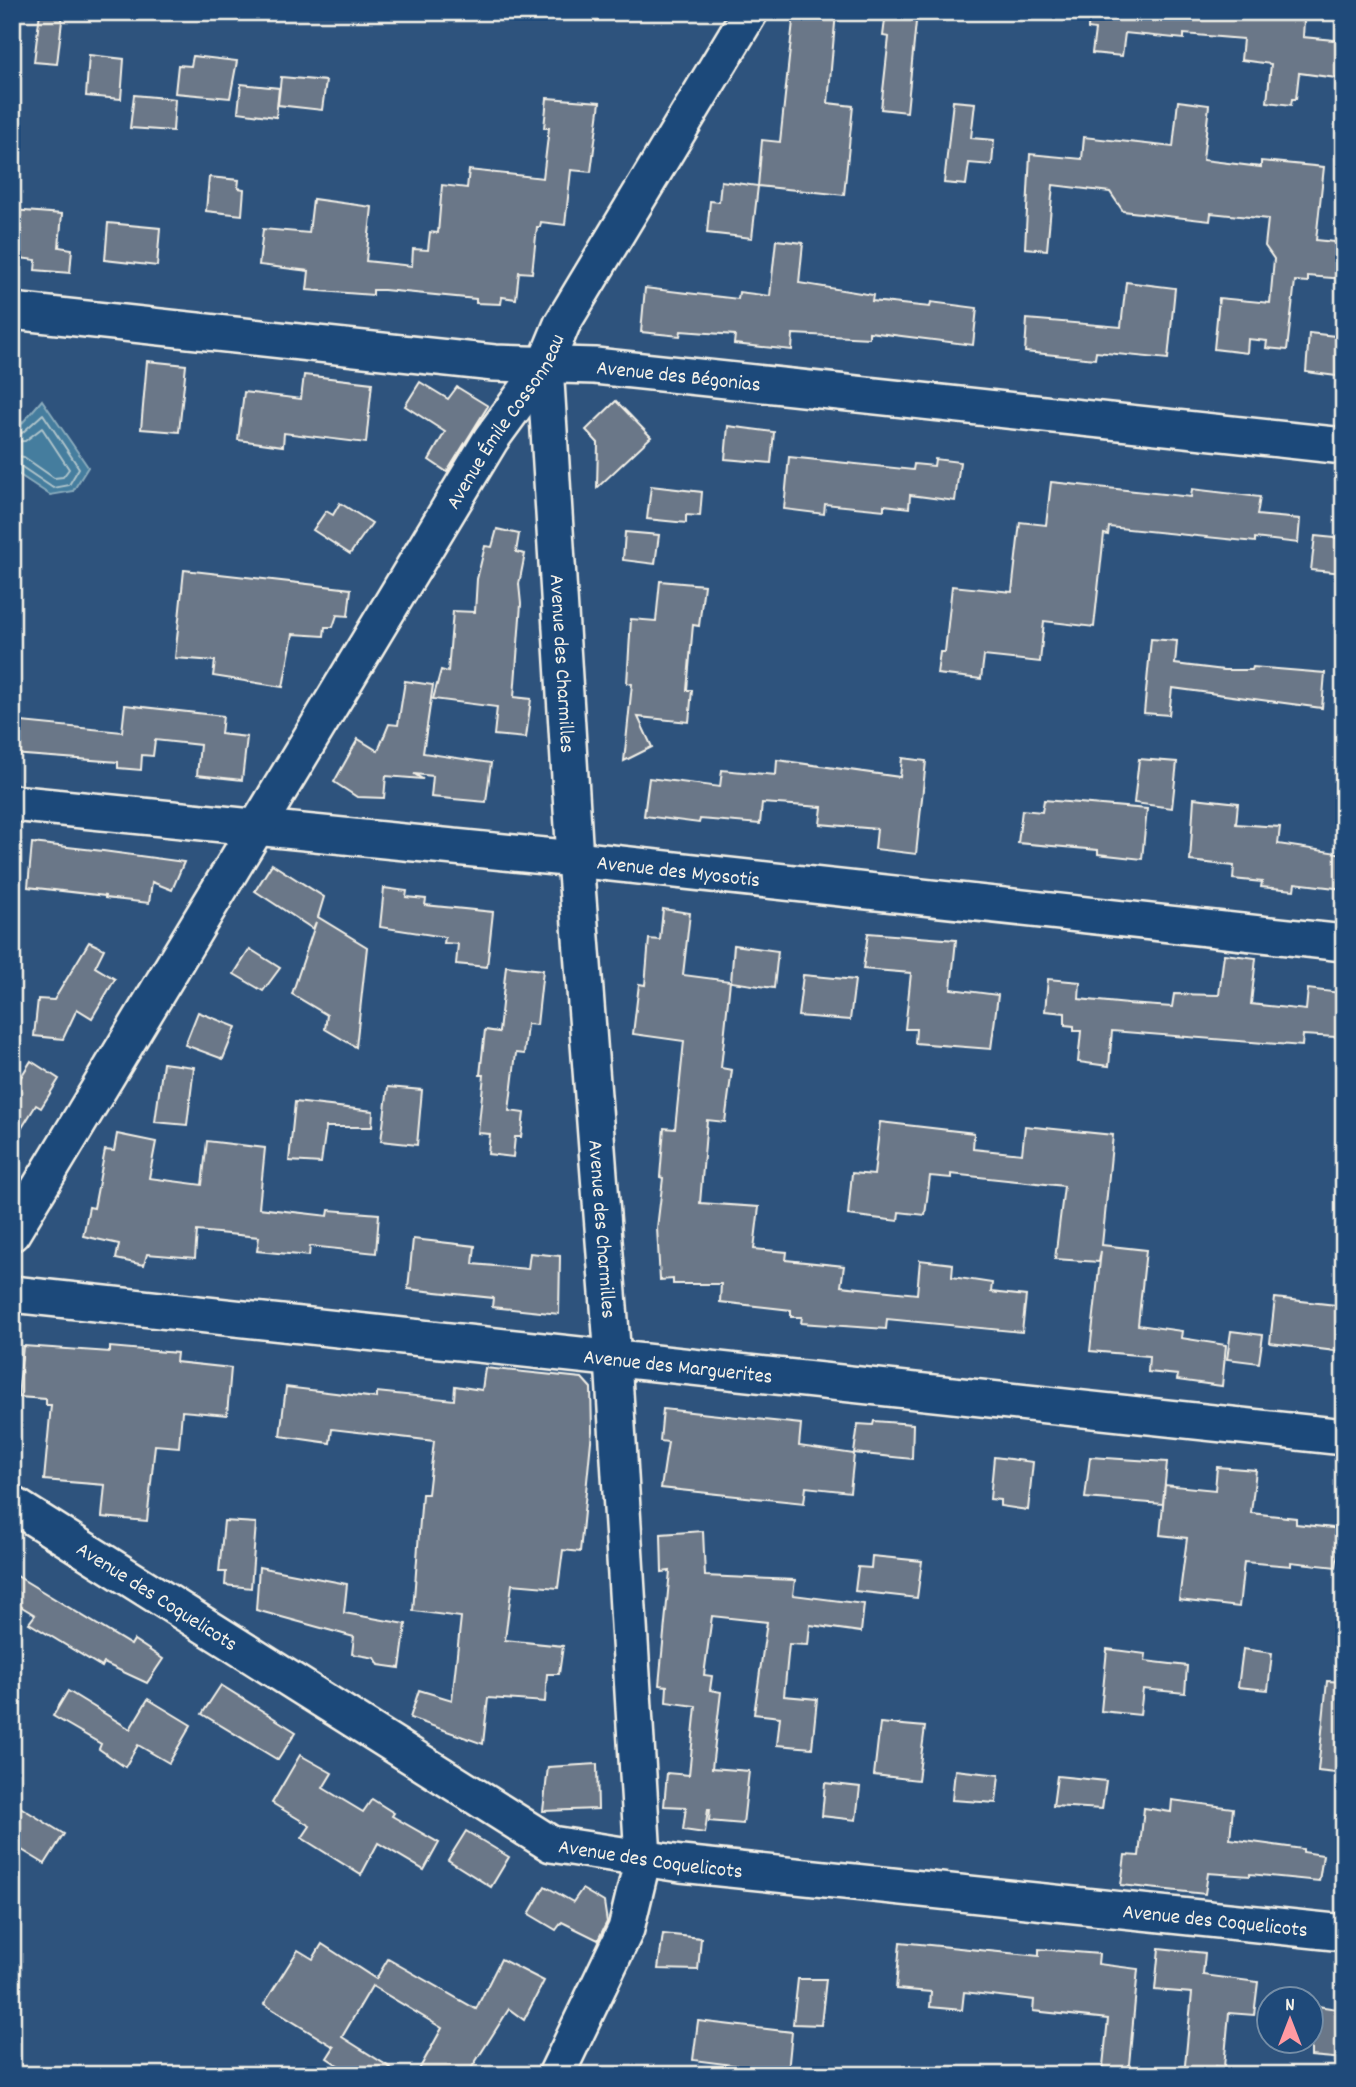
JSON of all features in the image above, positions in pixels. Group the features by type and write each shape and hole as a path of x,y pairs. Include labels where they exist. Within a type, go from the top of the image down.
{"street":[{"name":"Avenue Émile Cossonneau","path":"12,1233 259,829 491,439 545,365 562,324 750,12"},
{"name":"Avenue des Bégonias","path":"12,311 494,363 609,367 1344,446"},
{"name":"Avenue des Charmilles","path":"545,365 575,859 613,1359 643,1858 626,1929 556,2075"},
{"name":"Avenue des Myosotis","path":"27,804 575,859 1344,943"},
{"name":"Avenue des Marguerites","path":"12,1294 1344,1437"},
{"name":"Avenue des Coquelicots","path":"12,1504 551,1844 643,1858 1344,1933"}],"water":[{"path":"42,400 88,467 73,491 50,495 12,470 12,425 18,428"}],"building":[{"path":"40,12 63,12 57,64 34,62"},
{"path":"794,12 836,12 828,103 853,106 844,195 758,186 762,140 780,142"},
{"path":"886,12 917,12 907,112 881,109 889,37 883,36"},
{"path":"1089,12 1229,12 1304,20 1303,37 1344,41 1344,79 1299,73 1296,99 1292,99 1291,105 1267,102 1271,64 1241,60 1243,39 1184,34 1184,39 1125,33 1122,56 1092,53 1095,30 1088,29"},
{"path":"89,55 124,59 121,99 86,96"},
{"path":"193,56 237,61 230,98 175,93 178,65 191,66"},
{"path":"281,77 326,81 322,110 278,105"},
{"path":"241,84 279,88 276,117 238,112"},
{"path":"134,95 175,99 173,131 130,128"},
{"path":"547,98 600,102 591,172 571,170 565,225 541,222 540,227 537,227 532,273 519,272 516,299 502,297 501,304 476,303 476,299 384,290 373,290 373,295 307,290 309,271 259,265 263,229 309,233 313,199 372,207 366,261 412,266 413,249 428,250 430,232 438,233 442,185 467,188 469,170 543,178 549,128 544,128"},
{"path":"953,101 975,103 971,138 994,140 992,165 969,163 966,185 944,183"},
{"path":"1178,101 1209,105 1203,160 1261,167 1261,161 1324,167 1316,240 1344,243 1344,279 1308,276 1308,282 1295,281 1287,350 1266,348 1267,341 1248,339 1247,353 1214,349 1219,298 1270,303 1274,259 1265,246 1268,219 1211,213 1210,221 1123,211 1110,192 1053,185 1047,250 1025,248 1030,154 1082,159 1084,137 1173,147"},
{"path":"209,177 239,180 238,188 244,189 242,215 206,211"},
{"path":"721,181 758,186 752,238 707,233 710,201 719,202"},
{"path":"12,210 62,214 59,247 72,249 70,273 35,270 36,260 12,257"},
{"path":"108,223 160,228 157,266 105,260"},
{"path":"776,240 803,243 799,283 873,295 872,301 930,307 931,302 977,308 973,345 869,332 869,338 793,334 792,350 734,344 735,335 681,331 680,336 641,332 645,288 738,299 739,292 770,296"},
{"path":"1126,282 1175,288 1168,359 1096,352 1095,359 1025,352 1027,319 1121,327"},
{"path":"1309,333 1344,337 1344,377 1306,372"},
{"path":"147,361 186,365 179,432 141,429"},
{"path":"304,375 372,383 366,443 284,433 283,446 238,440 244,392 301,399"},
{"path":"420,382 448,399 457,387 488,406 447,472 429,460 445,432 405,406"},
{"path":"616,401 651,437 597,488 598,443 586,430"},
{"path":"728,426 774,432 771,463 725,459"},
{"path":"789,457 913,470 914,464 934,466 935,459 960,462 955,501 910,495 909,508 884,505 884,510 825,504 824,514 784,509"},
{"path":"1051,482 1191,497 1192,489 1260,497 1257,515 1300,519 1298,543 1255,538 1255,542 1109,527 1108,535 1104,534 1094,627 1044,621 1040,662 984,656 981,679 937,674 940,652 945,652 952,586 1012,592 1020,522 1046,525"},
{"path":"651,486 702,492 700,516 686,515 686,523 647,519"},
{"path":"340,503 372,523 350,554 313,530 326,511 333,515"},
{"path":"497,529 519,534 516,552 525,554 519,584 521,604 514,697 531,699 526,738 494,735 497,707 433,699 441,670 448,672 453,611 475,612 477,579 485,546 492,547"},
{"path":"625,532 659,535 655,564 623,560"},
{"path":"1315,536 1344,539 1344,573 1311,570"},
{"path":"184,570 351,589 348,616 337,615 333,627 325,627 324,636 293,634 283,687 213,676 215,661 175,658"},
{"path":"660,581 704,585 699,626 693,625 687,690 692,690 689,722 638,717 652,747 624,761 632,684 627,683 631,619 656,621"},
{"path":"1151,639 1177,641 1175,664 1224,670 1252,670 1253,667 1325,673 1322,708 1172,688 1169,715 1144,713"},
{"path":"405,681 433,685 423,753 491,763 486,802 431,797 433,776 414,774 423,779 386,776 384,798 357,797 334,782 358,739 378,751 389,724 398,725"},
{"path":"125,705 223,716 221,734 247,737 242,780 197,775 200,745 155,740 153,756 142,755 141,770 118,768 118,762 12,754 12,721 122,732"},
{"path":"902,758 926,761 916,854 875,849 877,829 820,824 822,807 762,803 760,824 700,819 699,823 644,816 649,778 720,787 722,770 776,775 777,760 900,777"},
{"path":"1139,759 1177,762 1172,808 1134,803"},
{"path":"1194,798 1238,803 1236,824 1280,827 1278,844 1344,854 1344,889 1295,883 1294,890 1261,887 1262,882 1233,879 1234,866 1190,861"},
{"path":"1044,800 1147,809 1142,859 1098,854 1098,850 1018,843 1022,810 1042,812"},
{"path":"32,843 184,862 172,890 152,882 149,903 105,898 28,887"},
{"path":"272,864 324,897 318,917 367,947 356,1047 325,1029 327,1015 292,994 316,922 313,929 255,891"},
{"path":"384,888 407,891 406,897 426,899 425,905 493,912 487,967 456,964 458,944 444,943 445,937 380,927"},
{"path":"663,909 690,913 683,975 730,981 721,1068 732,1070 725,1122 707,1120 700,1203 759,1207 754,1249 787,1252 786,1260 844,1266 841,1286 917,1294 920,1260 953,1264 952,1277 992,1283 991,1292 1026,1296 1022,1332 887,1319 886,1329 801,1323 802,1317 791,1317 791,1310 720,1302 721,1284 673,1284 673,1279 660,1280 657,1228 663,1178 660,1177 664,1128 675,1129 684,1041 633,1034 639,984 645,985 649,939 660,940"},
{"path":"868,933 956,940 951,989 998,995 991,1049 915,1043 916,1029 905,1029 911,973 863,969"},
{"path":"89,942 104,949 95,967 115,979 92,1018 77,1009 63,1039 34,1036 38,999 54,1000"},
{"path":"734,945 778,951 774,988 731,982"},
{"path":"250,949 280,968 263,991 234,974"},
{"path":"1224,954 1256,958 1251,1004 1306,1010 1308,989 1341,993 1336,1037 1303,1035 1302,1046 1112,1031 1109,1066 1078,1062 1081,1031 1074,1031 1074,1026 1065,1025 1065,1013 1045,1011 1048,979 1080,982 1079,999 1128,1004 1172,1007 1174,994 1219,995"},
{"path":"506,966 543,970 537,1025 527,1024 524,1054 516,1053 509,1111 524,1113 521,1137 515,1137 513,1157 488,1154 490,1134 478,1133 485,1030 499,1032"},
{"path":"803,975 855,980 850,1020 798,1016"},
{"path":"198,1012 236,1027 223,1059 185,1045"},
{"path":"31,1061 59,1079 41,1108 36,1105 12,1144 12,1091"},
{"path":"163,1063 194,1067 187,1125 155,1122"},
{"path":"388,1087 422,1090 417,1145 381,1141"},
{"path":"295,1102 373,1111 372,1127 326,1127 321,1163 289,1161"},
{"path":"880,1122 974,1133 973,1149 1022,1154 1025,1126 1113,1135 1102,1245 1146,1250 1138,1325 1182,1331 1181,1338 1226,1345 1222,1386 1177,1380 1178,1375 1148,1372 1149,1356 1090,1351 1101,1251 1099,1262 1055,1259 1064,1186 951,1174 951,1178 930,1176 925,1215 899,1212 898,1221 848,1215 852,1173 874,1175"},
{"path":"117,1134 156,1142 149,1178 202,1185 207,1141 265,1148 259,1208 328,1216 329,1210 379,1214 376,1253 310,1246 309,1256 257,1251 259,1237 197,1231 195,1258 147,1254 144,1265 116,1259 119,1244 83,1236 89,1207 94,1208 105,1150 114,1151"},
{"path":"413,1239 475,1246 473,1264 528,1269 530,1253 560,1256 559,1314 492,1307 493,1298 408,1289"},
{"path":"1275,1298 1344,1306 1344,1352 1270,1343"},
{"path":"1231,1331 1263,1335 1259,1363 1227,1359"},
{"path":"23,1346 110,1352 110,1347 177,1353 176,1362 231,1368 227,1415 182,1411 179,1447 155,1445 147,1521 102,1517 105,1485 44,1480 51,1405 46,1405 46,1399 18,1397"},
{"path":"485,1368 582,1378 591,1388 592,1431 580,1552 563,1550 558,1588 512,1584 505,1640 563,1646 559,1674 547,1674 545,1702 488,1698 483,1744 410,1718 419,1690 452,1700 461,1617 413,1611 422,1494 428,1494 434,1441 332,1429 330,1443 280,1436 286,1387 377,1398 377,1392 454,1400 455,1386 482,1390"},
{"path":"663,1409 801,1424 799,1446 854,1454 850,1492 806,1487 804,1503 661,1488 668,1442 660,1441"},
{"path":"874,1421 913,1424 912,1459 854,1453 858,1424 873,1425"},
{"path":"994,1457 1033,1462 1028,1510 1000,1506 1000,1500 990,1499"},
{"path":"1090,1457 1167,1462 1163,1504 1085,1498"},
{"path":"1217,1467 1256,1470 1251,1513 1296,1518 1296,1524 1342,1529 1336,1567 1291,1562 1291,1566 1244,1562 1239,1607 1179,1600 1187,1538 1160,1535 1165,1485 1215,1490"},
{"path":"224,1521 256,1523 251,1588 225,1585 226,1572 219,1572"},
{"path":"703,1531 705,1576 795,1580 793,1595 864,1604 861,1632 810,1625 808,1645 789,1644 784,1696 817,1699 812,1748 777,1745 780,1717 754,1714 767,1622 712,1616 704,1675 712,1676 710,1690 721,1692 712,1768 749,1771 743,1824 709,1821 708,1809 705,1833 683,1830 686,1807 664,1806 667,1773 689,1775 696,1706 666,1702 667,1686 659,1685 670,1571 662,1572 661,1534"},
{"path":"872,1556 922,1561 917,1598 855,1591 858,1567 871,1568"},
{"path":"259,1567 347,1584 344,1613 406,1624 400,1668 379,1665 375,1658 352,1654 354,1637 256,1610"},
{"path":"12,1573 131,1645 134,1640 163,1659 147,1683 104,1663 102,1667 29,1623 35,1615 12,1601"},
{"path":"1107,1649 1146,1654 1145,1661 1187,1666 1185,1693 1143,1689 1140,1715 1101,1711"},
{"path":"1243,1649 1272,1653 1268,1690 1238,1687"},
{"path":"1327,1681 1344,1682 1344,1774 1318,1771"},
{"path":"221,1685 296,1732 278,1760 202,1714"},
{"path":"68,1691 130,1729 148,1699 191,1725 169,1763 138,1745 125,1767 99,1749 101,1744 53,1716"},
{"path":"880,1723 925,1727 918,1780 874,1775"},
{"path":"300,1755 332,1773 323,1788 363,1812 372,1799 394,1813 392,1816 439,1843 424,1870 378,1843 361,1875 302,1838 310,1826 272,1803"},
{"path":"597,1764 598,1809 543,1811 548,1767"},
{"path":"955,1770 999,1775 996,1803 952,1800"},
{"path":"1057,1776 1106,1781 1102,1809 1053,1806"},
{"path":"825,1783 860,1787 856,1820 822,1816"},
{"path":"1172,1800 1233,1808 1230,1839 1303,1849 1303,1852 1323,1855 1319,1881 1208,1873 1205,1894 1121,1885 1125,1855 1139,1856 1144,1808 1171,1812"},
{"path":"12,1802 64,1834 45,1864 12,1844"},
{"path":"466,1831 509,1857 491,1887 448,1860"},
{"path":"545,1886 573,1902 582,1889 604,1902 607,1922 598,1940 562,1922 556,1930 529,1914"},
{"path":"663,1934 701,1938 698,1970 658,1969"},
{"path":"900,1942 1039,1956 1039,1949 1099,1954 1098,1964 1138,1969 1128,2075 1102,2075 1108,2019 1033,2011 1034,2000 964,1992 962,2010 930,2007 931,1992 896,1989"},
{"path":"322,1944 376,1979 388,1959 476,2009 501,1959 544,1981 524,2020 509,2009 467,2075 416,2075 442,2028 372,1986 342,2037 402,2075 353,2075 327,2058 334,2047 264,2004 298,1950 313,1959"},
{"path":"1159,1948 1205,1953 1203,1975 1258,1982 1258,1986 1254,1986 1254,2015 1229,2013 1224,2067 1215,2066 1214,2075 1184,2075 1192,1993 1155,1990"},
{"path":"798,1979 826,1979 821,2025 793,2024"},
{"path":"1324,2007 1344,2010 1344,2059 1311,2056 1324,2056"},
{"path":"698,2021 792,2032 788,2072 693,2060"}]}
